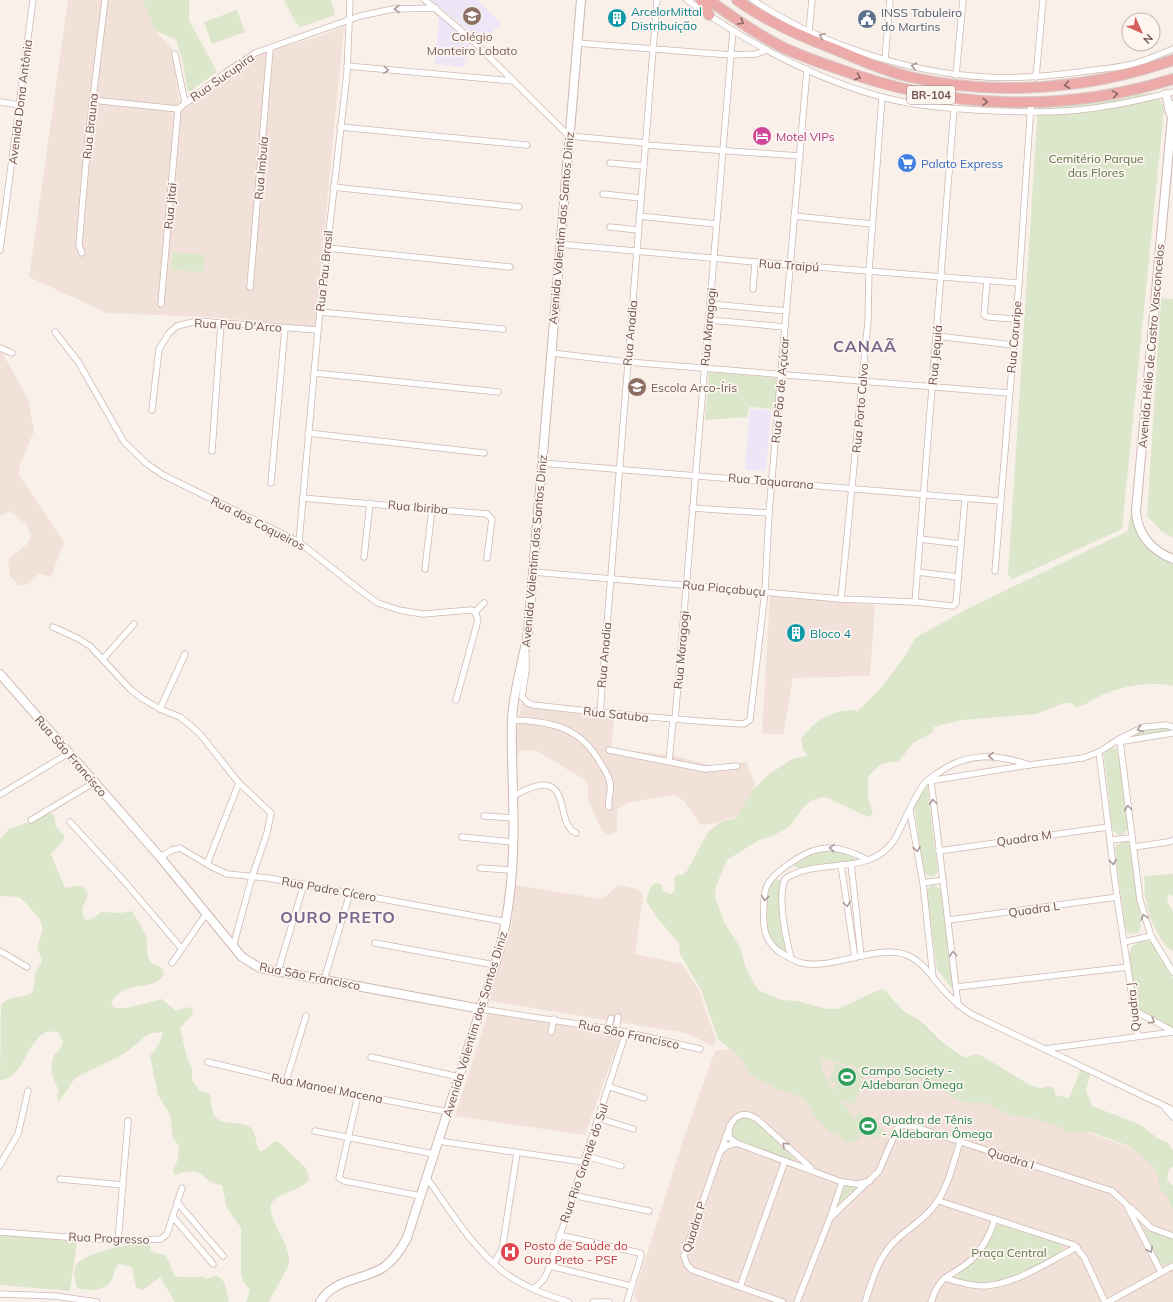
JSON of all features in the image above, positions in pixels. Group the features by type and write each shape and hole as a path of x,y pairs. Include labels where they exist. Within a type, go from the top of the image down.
{"highway":[{"path":"701,0 708,15"},
{"name":"BR-104","path":"709,0 734,18 781,46 864,79 903,90 939,97 1030,108 1123,93 1173,79"},
{"name":"BR-104","path":"737,0 760,16 808,39 884,70 935,82 981,86 1055,86 1098,81 1127,75 1173,60"}],"street":[{"name":"Avenida Dona Antônia","path":"0,250 33,0"},
{"name":"Rua Brauna","path":"82,252 79,245 92,100 105,0"},
{"name":"Rua Pau Brasil","path":"299,542 326,248 347,66 350,0"},
{"path":"424,0 436,8 569,136 724,151 800,156"},
{"name":"Avenida Valentim dos Santos Diniz","path":"320,1302 333,1288 378,1270 392,1259 407,1238 422,1196 438,1141 496,965 507,922 514,818 511,758 512,720 518,680 525,650 533,572 559,244 581,0"},
{"name":"Rua Anadia","path":"600,713 657,0"},
{"path":"688,0 708,15 767,50 807,69 882,97 954,109 1030,108 1087,110 1169,93"},
{"path":"753,0 776,15 809,31 885,59 956,75 987,78 1036,77 1128,65 1173,49"},
{"path":"809,31 812,0"},
{"path":"885,59 890,0"},
{"path":"956,75 963,0"},
{"path":"1036,77 1043,0"},
{"name":"Rua Sucupira","path":"92,100 178,108 246,58 270,48 350,19 393,9 436,8"},
{"name":"Rua Maragogi","path":"669,761 687,585 692,508 716,224 724,151 733,30"},
{"path":"577,43 731,55 756,54 767,50"},
{"name":"Rua Imbuía","path":"250,288 270,48"},
{"path":"175,54 185,103"},
{"path":"347,66 513,81"},
{"name":"Rua Pão de Açúcar","path":"752,712 765,591 769,513 807,69"},
{"path":"502,80 507,75"},
{"name":"Avenida Hélio de Castro Vasconcelos","path":"1169,93 1171,116"},
{"name":"Rua Porto Calvo","path":"841,599 868,320 869,271 882,97"},
{"path":"0,102 20,105"},
{"name":"Avenida Hélio de Castro Vasconcelos","path":"1173,105 1136,511 1137,523 1143,535 1161,554 1173,559"},
{"name":"Rua Jitai","path":"161,304 178,108"},
{"name":"Rua Coruripe","path":"995,571 1019,283 1030,108"},
{"name":"Rua Jequiá","path":"915,602 954,109"},
{"path":"340,127 527,145"},
{"path":"610,163 644,166"},
{"path":"333,187 519,207"},
{"path":"604,194 641,198"},
{"path":"639,216 716,224"},
{"path":"794,216 872,224"},
{"path":"610,227 638,230"},
{"name":"Rua Traipú","path":"559,244 713,259 1019,283"},
{"path":"326,248 510,267"},
{"path":"753,289 756,262"},
{"path":"987,280 983,312 988,317 1015,319"},
{"path":"710,304 787,311"},
{"path":"320,312 503,329"},
{"path":"709,320 785,327"},
{"name":"Rua Pau D'Arco","path":"152,410 159,349 169,333 177,326 197,321 318,330"},
{"path":"212,451 221,323"},
{"path":"271,483 285,328"},
{"name":"Rua dos Coqueiros","path":"55,332 79,363 124,442 143,460 163,475 299,542 361,591 388,607 423,614 471,610 475,612"},
{"path":"937,336 1013,345"},
{"path":"0,348 12,353"},
{"path":"551,354 862,382 1009,393"},
{"path":"314,373 498,392"},
{"path":"308,434 484,453"},
{"name":"Rua Taquarana","path":"542,463 1000,501"},
{"name":"Rua Ibiriba","path":"302,498 487,514 491,516 487,558"},
{"path":"917,572 958,577 965,499"},
{"path":"364,557 370,503"},
{"path":"692,508 769,513"},
{"path":"425,569 432,509"},
{"path":"920,539 961,544"},
{"name":"Rua Piaçabuçu","path":"533,572 765,591 841,599 954,605 958,577"},
{"path":"456,700 478,620 475,612 484,603"},
{"path":"103,659 134,624"},
{"path":"52,626 85,643 103,659 131,690 160,709 180,717 190,725 200,734 239,783 271,814 233,947"},
{"name":"Rua Satuba","path":"525,650 526,670 522,697 533,705 674,720 744,724 750,720 752,712"},
{"path":"160,709 185,654"},
{"name":"Rua São Francisco","path":"0,674 160,858 233,947 249,962 260,968 481,1009 554,1019 616,1030 700,1049"},
{"path":"512,720 563,727 580,738 597,755 608,776 611,789 609,807"},
{"path":"932,778 1084,758 1099,752 1109,745 1144,727 1166,725 1173,727"},
{"path":"1109,745 1120,741 1173,733"},
{"path":"1120,741 1140,900 1151,936 1171,963 1173,972"},
{"path":"609,750 705,769 737,766"},
{"path":"1099,752 1117,897 1128,967"},
{"path":"1,794 69,753"},
{"path":"791,958 782,892 785,879 791,875 803,871 851,864 879,856 890,847 925,783 959,761 984,755 1010,758 1029,765"},
{"path":"932,778 939,850 958,1006"},
{"path":"32,820 95,782"},
{"path":"207,864 239,783"},
{"path":"514,796 541,785 551,787 560,798 568,826 576,833"},
{"path":"910,811 923,883 933,977"},
{"path":"484,816 514,818"},
{"path":"70,822 124,881 182,949"},
{"name":"Quadra M","path":"939,850 1108,827"},
{"path":"462,837 513,842"},
{"path":"1110,840 1131,838"},
{"path":"1134,847 1173,840"},
{"path":"868,860 846,850 832,847 806,852 769,882 766,887 764,923 769,942 776,950 803,964 855,958 884,952 904,954 916,959 924,966 958,1006 1173,1110"},
{"name":"Rua Padre Cícero","path":"160,858 172,850 180,848 227,874 304,884 507,922"},
{"path":"851,864 861,956"},
{"path":"841,865 855,958"},
{"path":"480,868 511,870"},
{"path":"786,868 791,875"},
{"path":"923,883 943,880"},
{"path":"278,971 304,884"},
{"path":"324,980 350,893"},
{"name":"Quadra L","path":"948,920 1117,897"},
{"path":"172,963 206,914"},
{"path":"1124,942 1151,936"},
{"path":"375,943 496,965"},
{"path":"0,951 27,967"},
{"name":"Quadra J","path":"957,988 1128,967 1138,1036 1045,1049"},
{"path":"1134,1007 1139,1013 1173,1032"},
{"path":"286,1081 306,1016"},
{"path":"616,1030 618,1017"},
{"path":"608,1029 611,1018"},
{"path":"551,1032 554,1019"},
{"name":"Rua Rio Grande do Sul","path":"534,1289 544,1279 550,1266 572,1195 610,1087 626,1032"},
{"path":"1138,1036 1173,1032"},
{"path":"371,1057 459,1077"},
{"name":"Rua Manoel Macena","path":"208,1062 286,1081 448,1112"},
{"path":"610,1087 644,1098"},
{"path":"0,1165 18,1134 28,1091"},
{"path":"358,1095 339,1178 344,1181 422,1196"},
{"path":"1164,1106 1173,1117"},
{"path":"720,1152 732,1121 740,1116 748,1115 752,1116 814,1171"},
{"path":"598,1118 633,1129"},
{"path":"118,1241 128,1121"},
{"path":"730,1126 729,1137 736,1143 842,1182 858,1184 870,1181"},
{"path":"830,1218 880,1171 893,1134 901,1126 912,1126 960,1142 939,1201 887,1250 875,1272 865,1302"},
{"path":"315,1131 434,1154"},
{"path":"438,1141 517,1153 585,1159 621,1166"},
{"name":"Quadra I","path":"960,1142 1112,1191 1126,1204 1161,1272"},
{"path":"720,1152 726,1146 736,1143"},
{"name":"Quadra P","path":"720,1152 686,1248 684,1261 692,1270 740,1287"},
{"path":"494,1263 502,1250 517,1153"},
{"path":"784,1302 740,1287 785,1161"},
{"path":"427,1178 469,1236 494,1263 518,1281 546,1295 569,1302"},
{"path":"60,1179 123,1184"},
{"path":"797,1302 830,1218 842,1182"},
{"name":"Rua Progresso","path":"0,1232 118,1241 164,1238 173,1217 182,1188"},
{"path":"572,1195 649,1211"},
{"path":"939,1201 1069,1243 1077,1247 1084,1257 1106,1302 1173,1266"},
{"path":"177,1202 223,1256"},
{"path":"1126,1204 1151,1228"},
{"path":"173,1217 213,1264"},
{"path":"931,1302 936,1288 945,1278 976,1255 987,1238 995,1219"},
{"path":"1142,1236 1144,1228 1151,1228 1173,1236"},
{"path":"559,1235 640,1254 627,1302"},
{"path":"945,1278 972,1285 994,1284 1015,1278 1077,1247"},
{"path":"550,1266 631,1286"},
{"path":"0,1294 97,1302"},
{"path":"593,1302 609,1302"}],"shaded area":[{"path":"68,0 143,0 155,30 172,49 179,100 185,103 225,73 263,52 323,35 344,26 315,327 209,317 107,313 29,277"},
{"name":"Colégio Monteiro Lobato","path":"431,0 478,0 501,23 483,42"},
{"path":"439,16 470,43 463,67 435,64"},
{"path":"0,349 28,399 34,431 19,468 20,476 64,542 51,577 39,574 26,585 19,585 10,576 8,560 27,544 31,536 27,525 10,511 0,516"},
{"path":"750,409 771,410 766,471 745,469"},
{"path":"770,595 875,605 870,676 793,678 783,734 762,734"},
{"path":"527,696 525,702 529,708 614,718 611,749 673,755 722,769 746,761 757,789 744,814 711,824 701,825 684,801 673,795 627,803 617,810 617,831 609,835 602,831 588,800 588,785 583,779 537,751 523,750 512,758 522,701"},
{"path":"515,885 602,899 619,885 637,889 643,895 635,954 682,964 699,990 716,1040 713,1046 686,1033 490,1001 512,923"},
{"path":"488,1013 621,1035 585,1135 455,1116"},
{"path":"766,1044 881,1047 994,1098 1156,1157 1159,1185 1173,1192 1173,1302 638,1302 634,1295 683,1140 715,1051"}],"green space":[{"path":"143,0 189,0 189,20 217,72 189,92 187,89 183,62 176,40 155,30"},
{"path":"284,0 331,0 335,15 301,27 296,23"},
{"path":"237,10 245,32 212,44 204,22"},
{"name":"Cemitério Parque das Flores","path":"1151,93 1156,96 1164,109 1122,529 1013,579 1008,575 1038,105"},
{"path":"173,252 205,255 203,272 171,270"},
{"path":"1161,298 1173,299 1173,538 1161,531 1147,516"},
{"path":"709,372 777,378 775,409 749,407 747,417 705,420"},
{"path":"1133,510 1136,529 1139,536 1149,548 1173,561 1173,686 1155,684 1136,685 1108,692 1085,704 1075,707 1071,703 1064,703 1036,714 961,720 934,727 932,733 913,743 899,761 881,764 868,776 868,798 873,814 868,817 828,798 822,797 811,801 803,808 790,826 770,837 759,840 727,860 716,886 715,897 724,922 741,949 745,966 758,990 782,1000 797,1001 828,1009 838,1009 881,989 886,991 903,1011 921,1021 943,1043 965,1058 975,1054 980,1055 1030,1085 1040,1088 1051,1086 1055,1090 1055,1095 1069,1098 1081,1069 1090,1075 1086,1091 1092,1106 1141,1125 1157,1138 1167,1142 1173,1151 1173,1166 1169,1170 1167,1180 1173,1186 1173,1207 1171,1207 1168,1197 1160,1189 1157,1172 1153,1166 1129,1146 1090,1132 1068,1133 1060,1127 1036,1119 1009,1115 986,1103 964,1103 940,1088 918,1078 912,1079 905,1086 888,1067 872,1072 822,1058 821,1068 833,1091 836,1083 829,1081 835,1063 865,1073 855,1104 838,1099 848,1108 853,1120 860,1112 884,1130 877,1139 857,1125 865,1134 852,1143 847,1143 839,1136 829,1132 814,1116 810,1106 802,1097 777,1089 753,1077 749,1073 743,1060 718,1039 701,990 680,954 679,943 658,919 646,901 651,886 656,883 661,884 664,891 671,894 675,890 674,879 677,875 683,875 687,871 708,832 721,822 736,818 752,791 768,775 792,759 808,756 804,752 801,740 811,727 825,717 841,711 858,711 881,688 907,653 915,638 967,609 1128,531 1130,515"},
{"path":"1168,727 1170,730 1168,733 1135,737 1133,734 1147,728"},
{"path":"1111,747 1118,751 1128,828 1124,834 1119,835 1113,831 1112,828 1104,756 1106,751"},
{"path":"927,783 938,872 935,876 930,877 923,872 914,805"},
{"path":"48,812 54,815 56,827 64,835 63,841 51,854 65,888 82,886 86,891 88,895 84,905 83,914 86,920 92,919 101,912 120,913 132,911 146,935 148,958 152,963 162,968 164,974 159,980 146,985 124,990 117,995 111,1003 114,1008 127,1008 162,999 176,1011 187,1007 193,1009 192,1015 180,1028 187,1058 192,1069 192,1080 199,1090 210,1094 215,1117 224,1122 247,1125 251,1128 260,1151 266,1149 275,1141 280,1143 306,1168 309,1179 305,1184 279,1196 271,1204 272,1217 289,1255 289,1263 269,1302 246,1302 250,1290 243,1281 241,1275 241,1228 227,1208 222,1185 209,1181 198,1172 185,1172 175,1175 173,1170 178,1159 179,1147 173,1138 170,1114 158,1095 150,1056 159,1044 163,1032 152,1033 146,1036 124,1054 75,1078 59,1102 57,1096 59,1091 52,1069 52,1060 63,1042 58,1032 46,1032 40,1036 14,1074 8,1079 0,1080 1,1005 14,997 25,996 33,991 35,974 41,963 41,958 37,947 43,929 39,918 20,897 0,896 0,839 9,829 38,819"},
{"path":"1124,841 1128,842 1130,846 1141,921 1139,932 1133,934 1128,933 1125,927 1115,849 1116,845"},
{"path":"828,850 845,852 857,861 799,868 793,866 799,859 814,853"},
{"path":"1173,874 1173,896 1169,894 1167,900 1173,912 1173,951 1164,943 1152,922 1145,899 1144,876"},
{"path":"776,879 781,881 781,917 787,952 772,941 767,927 767,899 772,884"},
{"path":"933,885 939,888 941,892 953,984 952,989 937,969 926,890"},
{"path":"1143,940 1152,942 1173,979 1173,1028 1141,1012 1137,1007 1129,955 1132,946"},
{"path":"742,1117 748,1117 755,1120 793,1157 793,1161 734,1140 731,1136 732,1127 737,1120"},
{"path":"843,1183 856,1185 857,1187 836,1206"},
{"name":"Praça Central","path":"1001,1224 1055,1241 1063,1247 1063,1250 1042,1264 996,1282 968,1282 958,1277 958,1273 997,1226"},
{"path":"1148,1229 1173,1237 1173,1263 1167,1266 1160,1262 1144,1231"},
{"path":"0,1232 78,1236 70,1291 0,1285"},
{"path":"149,1242 152,1252 165,1255 174,1275 177,1277 204,1277 207,1279 217,1276 221,1278 226,1287 229,1302 175,1302 160,1277 143,1290 136,1288 132,1267 119,1264 115,1269 110,1283 106,1286 97,1290 77,1288 74,1273 76,1264 93,1254 111,1248"}],"place":[{"name":"Colégio Monteiro Lobato","path":"472,16"},
{"name":"ArcelorMittal Distribuição","path":"617,18"},
{"name":"INSS Tabuleiro do Martins","path":"867,19"},
{"name":"Motel VIPs","path":"762,136"},
{"name":"Palato Express","path":"907,163"},
{"name":"Escola Arco-Íris","path":"637,387"},
{"name":"Bloco 4","path":"796,633"},
{"name":"Campo Society - Aldebaran Ômega","path":"847,1077"},
{"name":"Quadra de Tênis - Aldebaran Ômega","path":"868,1126"},
{"name":"Posto de Saúde do Ouro Preto - PSF","path":"510,1252"}],"district":[{"name":"CANAÃ","path":"865,346"},
{"name":"OURO PRETO","path":"338,917"}]}
